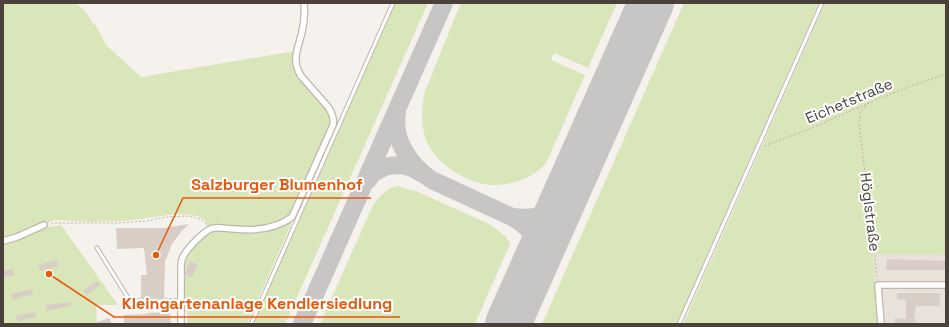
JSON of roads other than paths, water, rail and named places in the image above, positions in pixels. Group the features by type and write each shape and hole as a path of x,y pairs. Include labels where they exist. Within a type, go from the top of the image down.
{"street":[{"path":"181,324 181,261 193,243 212,228 257,230 282,224 295,218 334,121 329,108 301,76 296,64 296,53 304,24 304,3"},
{"path":"3,241 17,237 44,225"},
{"path":"881,324 878,285 946,285"}],"lane":[{"path":"251,324 295,218 393,3"},
{"path":"680,324 822,3"},
{"path":"97,248 130,301 181,301"}],"place":[{"name":"Salzburger Blumenhof","path":"156,255"},
{"name":"Kleingartenanlage Kendlersiedlung","path":"49,274"}]}
